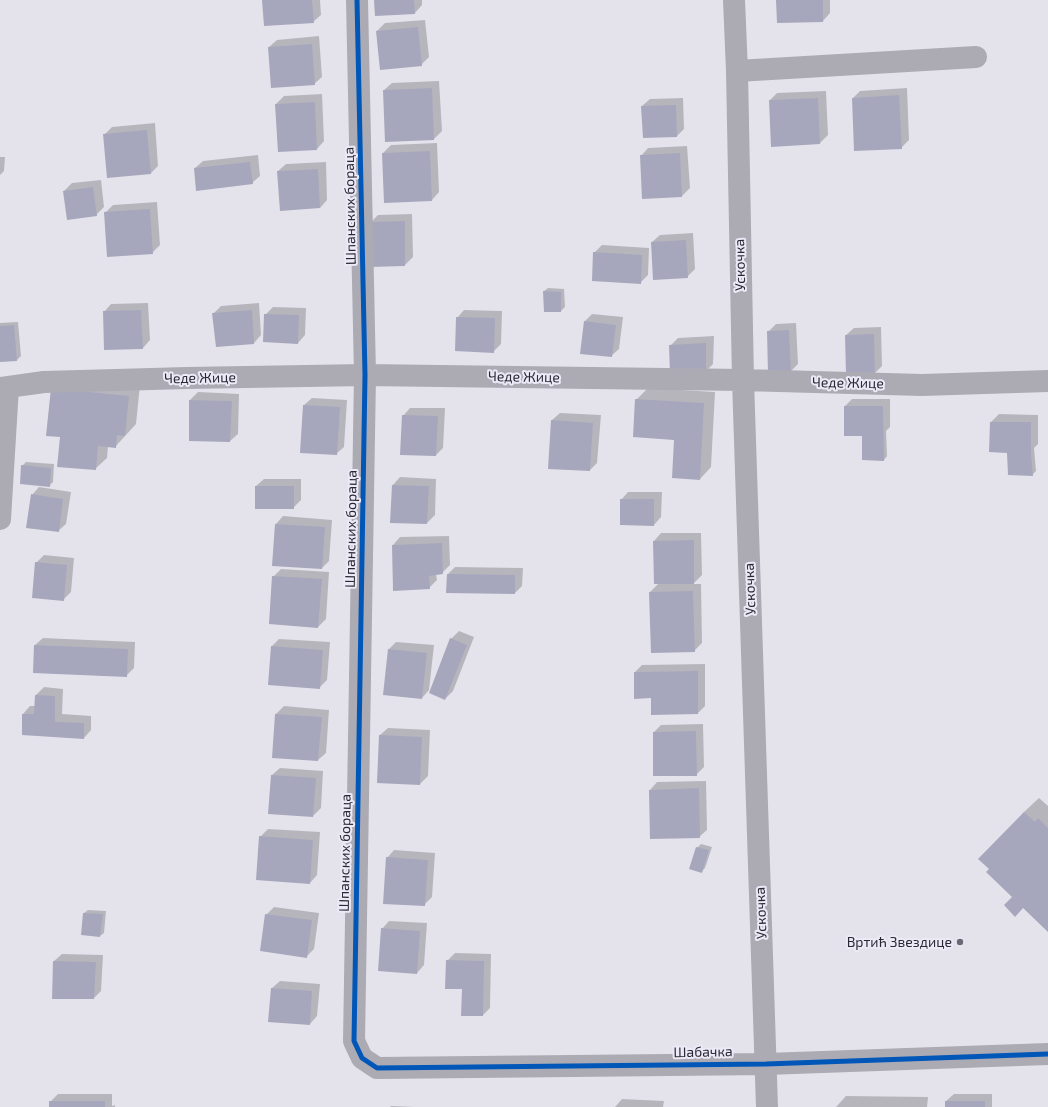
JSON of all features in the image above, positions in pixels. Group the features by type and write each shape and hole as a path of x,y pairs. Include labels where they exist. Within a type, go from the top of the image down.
{"street":[{"name":"Шпанских бораца","path":"357,0 365,375 354,1041 362,1058"},
{"name":"Ускочка","path":"734,0 743,380 767,1107"},
{"path":"736,72 976,57"},
{"name":"Чеде Жице","path":"4,388 44,382 365,375 922,384 1048,381"},
{"path":"0,519 4,388"},
{"name":"Шабачка","path":"362,1058 377,1068 766,1064 1048,1054"}],"building":[{"path":"262,0 312,0 314,23 264,26"},
{"path":"374,0 414,0 415,14 375,16"},
{"path":"776,0 823,0 823,22 777,23"},
{"path":"418,27 422,66 380,70 376,31"},
{"path":"312,44 315,85 271,88 268,47"},
{"path":"432,88 434,140 385,142 383,90"},
{"path":"899,95 902,149 854,151 852,98"},
{"path":"818,98 820,144 771,147 769,100"},
{"path":"315,102 317,150 278,152 275,104"},
{"path":"676,105 677,137 643,138 641,106"},
{"path":"147,130 151,174 107,178 103,134"},
{"path":"430,151 432,201 384,203 382,153"},
{"path":"680,153 682,197 642,199 640,155"},
{"path":"250,162 253,184 196,191 194,168"},
{"path":"318,169 320,208 280,211 277,171"},
{"path":"93,187 97,216 67,220 63,191"},
{"path":"150,209 153,254 107,257 104,212"},
{"path":"405,221 405,266 369,267 369,222"},
{"path":"686,240 688,278 653,280 651,242"},
{"path":"593,252 642,255 641,284 592,281"},
{"path":"543,291 561,292 561,312 544,312"},
{"path":"141,310 143,349 104,350 103,311"},
{"path":"252,310 254,344 216,347 212,313"},
{"path":"264,314 299,315 298,344 263,342"},
{"path":"456,317 495,318 494,353 455,351"},
{"path":"584,321 616,325 612,357 580,354"},
{"path":"14,325 17,361 0,362 0,326"},
{"path":"789,330 791,373 768,374 767,331"},
{"path":"874,334 875,375 846,374 845,335"},
{"path":"706,343 706,372 670,374 669,345"},
{"path":"51,388 129,396 125,436 117,435 116,448 98,446 96,470 57,467 60,437 46,436"},
{"path":"635,399 704,403 700,480 672,478 674,440 633,437"},
{"path":"189,400 232,401 230,442 189,441"},
{"path":"303,405 340,407 337,455 300,453"},
{"path":"844,406 883,406 884,461 862,460 862,436 844,436"},
{"path":"402,415 438,416 436,456 400,455"},
{"path":"551,420 593,423 590,471 548,469"},
{"path":"990,422 1031,422 1033,476 1008,475 1007,453 989,452"},
{"path":"21,465 51,468 50,487 20,484"},
{"path":"392,485 429,486 427,524 390,523"},
{"path":"255,486 294,486 294,509 255,509"},
{"path":"31,494 63,499 59,532 26,528"},
{"path":"620,499 654,499 654,526 620,525"},
{"path":"275,524 325,527 322,569 272,566"},
{"path":"694,540 694,584 654,584 653,541"},
{"path":"442,543 443,574 429,576 430,589 393,591 392,545"},
{"path":"35,562 67,565 64,601 32,598"},
{"path":"447,574 515,575 515,594 446,593"},
{"path":"272,576 322,579 318,628 269,624"},
{"path":"693,591 695,652 651,653 649,592"},
{"path":"450,638 467,645 445,700 429,693"},
{"path":"34,645 128,649 127,677 33,673"},
{"path":"271,646 323,650 320,689 268,685"},
{"path":"388,649 427,653 422,699 383,695"},
{"path":"698,671 698,714 651,715 651,698 634,699 634,672"},
{"path":"35,695 55,696 55,722 84,723 84,739 22,735 22,714 34,714"},
{"path":"275,714 322,717 318,761 272,758"},
{"path":"696,731 697,776 653,776 653,732"},
{"path":"379,735 422,737 420,785 377,783"},
{"path":"271,775 316,778 313,817 268,814"},
{"path":"699,788 700,838 650,839 649,790"},
{"path":"1024,812 1035,822 1038,818 1048,828 1048,932 1023,908 1015,917 1004,905 1012,897 986,872 989,869 978,859"},
{"path":"259,836 313,840 310,884 256,880"},
{"path":"696,847 709,850 702,873 689,869"},
{"path":"386,857 428,860 425,906 383,904"},
{"path":"83,913 103,914 100,937 81,935"},
{"path":"265,914 312,920 307,958 260,951"},
{"path":"381,928 420,931 417,974 378,971"},
{"path":"446,960 484,961 483,1016 461,1016 462,989 445,989"},
{"path":"53,961 96,962 94,999 52,999"},
{"path":"271,988 312,991 310,1025 268,1022"},
{"path":"49,1101 105,1101 105,1107 49,1107"},
{"path":"945,1101 985,1101 985,1107 945,1107"}],"cycle path":[{"path":"357,0 365,375 354,1041 362,1058 377,1068 766,1064 1048,1054"}],"place":[{"name":"Вртић Звездице","path":"960,942"}]}
